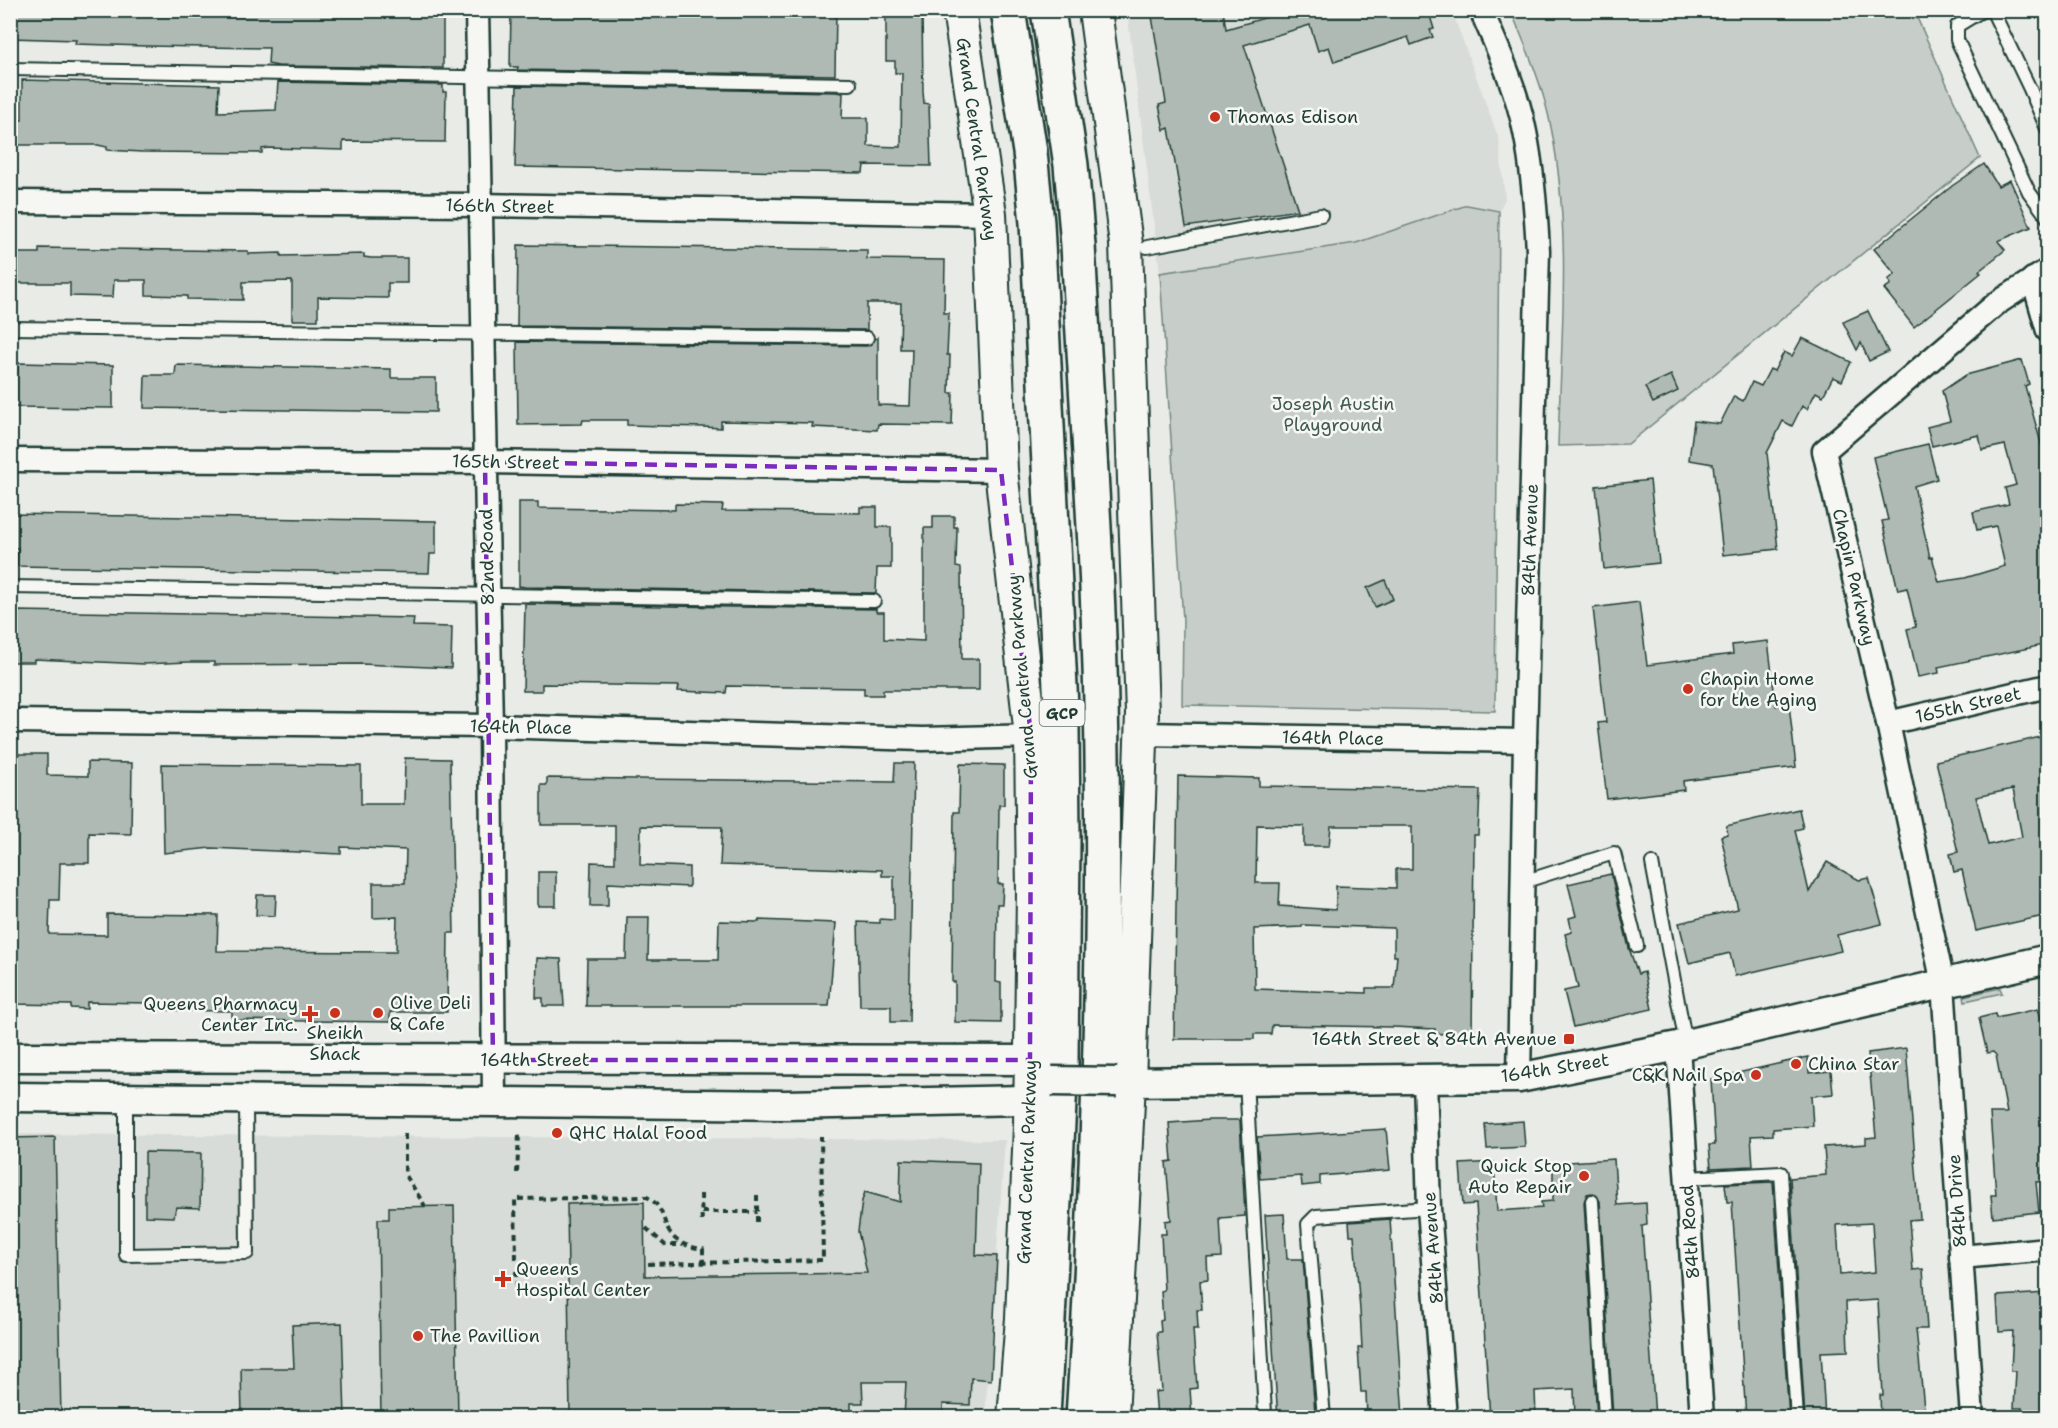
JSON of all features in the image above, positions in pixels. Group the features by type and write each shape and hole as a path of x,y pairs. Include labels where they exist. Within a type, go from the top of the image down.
{"highway":[{"name":"Grand Central Parkway","path":"1008,10 1037,223 1062,727 1061,1064 1043,1418"},
{"name":"GCP","path":"1048,10 1071,165 1078,245 1102,754 1102,992 1094,1228 1083,1418"}],"main road":[{"name":"Grand Central Parkway","path":"959,10 990,214 1001,471 1031,736 1037,1081 1014,1418"},
{"path":"1095,10 1126,244 1142,734 1123,1082 1112,1418"}],"street":[{"name":"82nd Road","path":"477,10 491,726 494,1103"},
{"name":"84th Avenue","path":"1481,10 1500,53 1525,130 1534,192 1538,251 1519,1078"},
{"name":"166th Street","path":"10,202 480,205 990,214"},
{"path":"2040,274 2048,331"},
{"name":"Chapin Parkway","path":"1943,984 1888,723 1824,452 1996,304 2040,274"},
{"name":"165th Street","path":"10,460 485,462 1001,471"},
{"name":"165th Street","path":"1888,723 2048,686"},
{"name":"164th Place","path":"10,721 491,726 923,739 1031,736"},
{"name":"164th Place","path":"1142,734 1525,741"},
{"name":"164th Street","path":"10,1057 493,1060 1037,1081 1519,1078 1682,1045 2048,959"},
{"name":"84th Drive","path":"1943,984 1972,1418"},
{"name":"84th Road","path":"1682,1045 1686,1178 1702,1418"},
{"name":"84th Avenue","path":"1425,1079 1429,1208 1445,1418"},
{"name":"164th Street","path":"10,1097 786,1105 1037,1081"},
{"path":"1961,1257 2048,1249"}],"lane":[{"path":"1983,10 1957,26 1957,40 2030,192 2048,218"},
{"path":"1992,10 2031,89 2048,131"},
{"path":"10,69 850,84"},
{"path":"1147,248 1322,215"},
{"path":"10,328 867,338"},
{"path":"10,587 874,601"},
{"path":"1523,882 1614,853 1637,946"},
{"path":"1652,862 1682,1045"},
{"path":"1246,1080 1265,1413"},
{"path":"126,1099 126,1255 247,1253 246,1100"},
{"path":"1686,1178 1781,1173 1797,1418"},
{"path":"1592,1201 1605,1418"},
{"path":"1324,1418 1308,1224 1316,1216 1429,1208"}],"path":[{"path":"405,1134 405,1174 424,1206"},
{"path":"517,1173 519,1135"},
{"path":"648,1264 823,1260 821,1136"},
{"path":"701,1194 702,1224"},
{"path":"757,1194 758,1223"},
{"path":"516,1259 516,1197 647,1197 658,1207 667,1231 684,1245"},
{"path":"702,1212 757,1212"},
{"path":"646,1228 665,1245 684,1245 703,1249 703,1263"},
{"path":"516,1271 517,1291 565,1291"}],"highlighted area":[{"path":"485,462 1001,470 1031,736 1030,1060 493,1060"}],"shaded area":[{"path":"1127,11 1452,11 1499,139 1505,199 1499,211 1467,205 1356,243 1160,273"},
{"name":"Queens Hospital Center","path":"11,1134 1005,1140 985,1417 11,1418"}],"green space":[{"path":"1511,11 1914,11 1980,158 1628,444 1558,446 1564,286 1557,167 1544,97"},
{"name":"Joseph Austin Playground","path":"1467,205 1499,211 1495,711 1182,705 1183,620 1160,273 1356,243"},
{"path":"2000,988 2002,993 1965,1001 1964,996"}],"building":[{"path":"10,10 443,10 443,68 278,66 268,64 269,48 75,44 76,40 10,38"},
{"path":"511,10 836,10 835,75 517,70 518,67 510,67"},
{"path":"886,10 922,10 923,92 924,103 929,104 931,166 864,165 863,173 515,167 517,86 843,93 842,118 868,118 868,146 901,147 902,73 895,73 895,61 886,61"},
{"name":"Thomas Edison","path":"1151,10 1223,10 1226,29 1292,10 1428,10 1434,29 1430,30 1433,37 1411,45 1408,37 1334,62 1329,47 1318,51 1310,25 1244,45 1298,210 1186,227 1169,128 1164,130 1159,105 1166,103"},
{"path":"22,80 219,85 218,112 276,110 278,82 443,85 443,92 446,92 445,142 343,141 343,150 269,148 262,149 262,153 142,152 107,150 107,147 98,145 10,145 10,120 22,120"},
{"path":"1984,164 1998,186 2010,180 2031,227 1998,241 2005,250 1979,271 1981,273 1914,327 1884,289 1891,284 1888,280 1895,274 1874,249 1952,186"},
{"path":"518,245 867,250 867,259 945,260 944,313 949,313 947,355 950,355 949,393 953,393 952,425 878,424 877,430 812,427 813,423 721,421 721,428 627,425 627,420 583,420 582,424 518,425 517,342 867,346 878,337 878,405 910,406 912,349 900,349 901,303 867,303 867,330 517,326"},
{"path":"39,248 248,251 248,254 281,253 281,256 364,254 364,257 371,258 407,258 407,283 388,283 388,298 318,297 318,320 292,320 292,281 243,282 243,300 187,299 187,296 146,295 146,280 114,280 113,297 70,296 70,283 10,283 10,253 39,253"},
{"path":"1868,311 1888,352 1869,361 1861,343 1857,350 1843,322"},
{"path":"1802,338 1851,362 1842,381 1833,377 1823,396 1816,392 1807,409 1802,406 1792,426 1783,421 1767,453 1778,549 1723,555 1713,464 1689,460 1694,421 1720,424 1734,396 1743,401 1752,382 1761,386 1770,369 1774,371 1784,352 1792,356"},
{"path":"2022,360 2029,384 2025,386 2048,468 2048,644 1938,667 1939,673 1918,677 1907,629 1916,627 1907,588 1898,590 1882,521 1888,520 1873,457 1928,444 1937,479 1914,486 1930,558 1932,557 1939,582 1965,578 2005,566 1996,526 1977,530 1973,512 2009,504 2005,488 2016,485 2005,445 1982,450 1979,435 1932,446 1927,427 1950,421 1942,391 1966,375"},
{"path":"18,363 113,365 113,408 10,407 10,373 18,374"},
{"path":"176,365 391,369 391,378 436,378 436,412 144,408 145,375 175,375"},
{"path":"1671,375 1678,391 1653,403 1645,387"},
{"path":"1650,480 1659,563 1604,569 1596,486"},
{"path":"519,502 538,502 538,508 675,510 675,504 723,505 722,511 860,513 860,507 877,507 877,527 891,527 891,568 877,568 876,593 519,586"},
{"path":"10,514 436,521 436,554 430,554 429,573 17,566 18,548 10,548"},
{"path":"933,516 954,516 954,527 957,527 956,567 961,568 962,659 979,659 979,690 883,690 883,695 864,695 864,688 727,686 726,693 678,691 679,686 542,684 542,691 523,691 525,604 876,609 876,612 884,612 884,639 924,641 924,528 933,528"},
{"path":"1385,580 1393,599 1375,607 1367,588"},
{"name":"Chapin Home for the Aging","path":"1639,602 1647,665 1733,654 1732,645 1768,641 1776,706 1789,704 1796,767 1683,781 1684,790 1607,799 1598,723 1606,722 1593,608"},
{"path":"17,611 414,618 413,626 452,627 451,668 361,664 214,665 214,662 144,664 34,659 34,662 10,662 10,618 17,618"},
{"path":"2045,736 2048,915 1976,931 1962,870 1954,872 1950,854 1958,852 1936,761","holes":["2013,789 2022,837 1988,845 1976,797"]},
{"path":"10,754 47,754 47,775 88,776 88,762 132,763 131,834 89,833 89,863 60,863 59,900 50,900 49,934 107,935 107,914 218,915 217,951 396,952 397,917 373,918 373,883 405,883 406,850 341,847 341,854 211,848 164,853 162,764 361,766 361,804 404,804 405,758 450,759 454,933 448,933 447,1012 390,1012 390,1022 232,1020 232,1011 150,1010 150,1003 87,1002 87,1009 71,1008 71,1005 11,1004 13,926 10,926"},
{"path":"895,763 914,763 909,1022 891,1022 891,1006 860,1006 858,922 880,923 880,919 894,920 894,876 882,876 882,870 720,865 722,827 641,826 640,865 689,867 689,887 608,883 608,906 590,906 591,862 615,863 615,825 541,825 541,785 547,785 547,778 894,782"},
{"path":"960,764 1004,765 1004,805 999,805 998,884 1003,884 1002,904 997,904 996,982 1001,983 1001,1023 955,1022 955,982 952,982 954,812 959,812"},
{"path":"1178,776 1259,778 1259,786 1480,790 1478,835 1474,835 1472,1037 1435,1033 1435,1029 1272,1025 1271,1034 1254,1034 1254,1039 1174,1039","holes":["1257,825 1304,826 1304,846 1329,846 1331,826 1412,826 1412,869 1396,869 1396,888 1336,886 1336,910 1279,906 1280,883 1256,883","1302,925 1394,928 1394,956 1397,956 1394,988 1366,988 1366,993 1255,989 1254,929 1302,927"]},
{"path":"1799,809 1803,828 1795,830 1809,892 1827,862 1859,880 1869,878 1882,924 1837,935 1841,951 1735,976 1730,953 1689,963 1679,923 1738,909 1721,836 1728,834 1726,826"},
{"path":"538,872 556,872 556,906 538,906"},
{"path":"1611,874 1629,948 1638,974 1644,972 1652,1009 1573,1027 1564,991 1578,988 1565,934 1572,932 1569,918 1576,916 1568,884"},
{"path":"257,895 276,895 275,916 256,915"},
{"path":"627,917 649,917 648,960 718,960 719,921 836,923 829,1006 586,1006 587,959 626,959"},
{"path":"537,958 561,959 564,1006 543,1006 543,998 536,998"},
{"path":"2038,1009 2048,1039 2048,1181 2036,1182 2039,1212 1993,1217 1991,1195 1996,1195 1990,1113 2007,1113 1996,1055 1993,1052 1987,1053 1979,1018 1995,1014 1996,1018"},
{"path":"1906,1048 1920,1219 1909,1220 1913,1270 1923,1269 1927,1329 1916,1329 1925,1418 1881,1418 1880,1395 1883,1395 1878,1300 1846,1302 1848,1351 1821,1352 1825,1418 1805,1418 1790,1178 1826,1175 1824,1147 1866,1144 1866,1138 1876,1137 1868,1053","holes":["1872,1223 1875,1272 1840,1275 1837,1225"]},
{"path":"1808,1057 1809,1073 1831,1071 1833,1094 1811,1096 1813,1126 1773,1129 1773,1135 1751,1136 1753,1166 1711,1168 1709,1145 1715,1145 1711,1079"},
{"path":"1240,1120 1245,1216 1220,1218 1222,1257 1207,1258 1208,1280 1200,1281 1202,1310 1197,1310 1198,1329 1193,1329 1197,1388 1190,1389 1192,1418 1157,1418 1155,1392 1162,1391 1157,1332 1161,1332 1160,1321 1163,1320 1161,1234 1166,1234 1165,1221 1171,1220 1166,1162 1172,1161 1169,1123"},
{"path":"1523,1121 1525,1147 1487,1149 1485,1124"},
{"path":"1386,1129 1390,1170 1320,1176 1320,1184 1302,1186 1301,1176 1260,1179 1257,1137"},
{"path":"55,1137 61,1418 10,1418 10,1138"},
{"path":"145,1152 201,1153 200,1208 176,1207 174,1217 145,1216"},
{"path":"1614,1159 1617,1205 1646,1203 1647,1225 1642,1226 1655,1418 1613,1418 1600,1201 1592,1193 1587,1194 1584,1202 1597,1418 1575,1418 1574,1389 1535,1391 1536,1418 1490,1418 1476,1204 1463,1205 1460,1164 1494,1162 1497,1211 1542,1208 1541,1202 1553,1201 1553,1163"},
{"path":"901,1160 979,1163 976,1255 997,1256 991,1380 971,1378 970,1405 943,1404 943,1418 904,1418 906,1382 862,1382 863,1403 851,1403 851,1418 570,1418 567,1204 644,1202 645,1276 867,1273 858,1231 862,1201 865,1192 900,1202"},
{"path":"1773,1182 1789,1418 1746,1418 1732,1202 1727,1202 1725,1184"},
{"name":"The Pavillion","path":"454,1206 458,1418 381,1418 378,1219 389,1219 389,1207"},
{"path":"1284,1214 1287,1259 1303,1259 1315,1413 1297,1414 1298,1418 1278,1418 1274,1363 1265,1215"},
{"path":"1390,1219 1403,1418 1367,1418 1366,1392 1361,1392 1358,1348 1362,1348 1354,1235 1350,1235 1349,1222"},
{"path":"2048,1293 2048,1413 2021,1412 2022,1408 2014,1408 2016,1371 2011,1371 2013,1331 1999,1332 1997,1296"},
{"path":"342,1323 345,1418 242,1418 241,1368 294,1368 292,1325"}],"place":[{"name":"Thomas Edison","path":"1215,117"},
{"name":"Chapin Home for the Aging","path":"1688,689"},
{"name":"Sheikh Shack","path":"335,1013"},
{"name":"Olive Deli & Cafe","path":"378,1013"},
{"name":"Queens Pharmacy Center Inc.","path":"310,1014"},
{"name":"164th Street & 84th Avenue","path":"1569,1039"},
{"name":"China Star","path":"1796,1064"},
{"name":"C&K Nail Spa","path":"1756,1075"},
{"name":"QHC Halal Food","path":"557,1133"},
{"name":"Quick Stop Auto Repair","path":"1584,1176"},
{"name":"Queens Hospital Center","path":"503,1279"},
{"name":"The Pavillion","path":"418,1336"}]}
